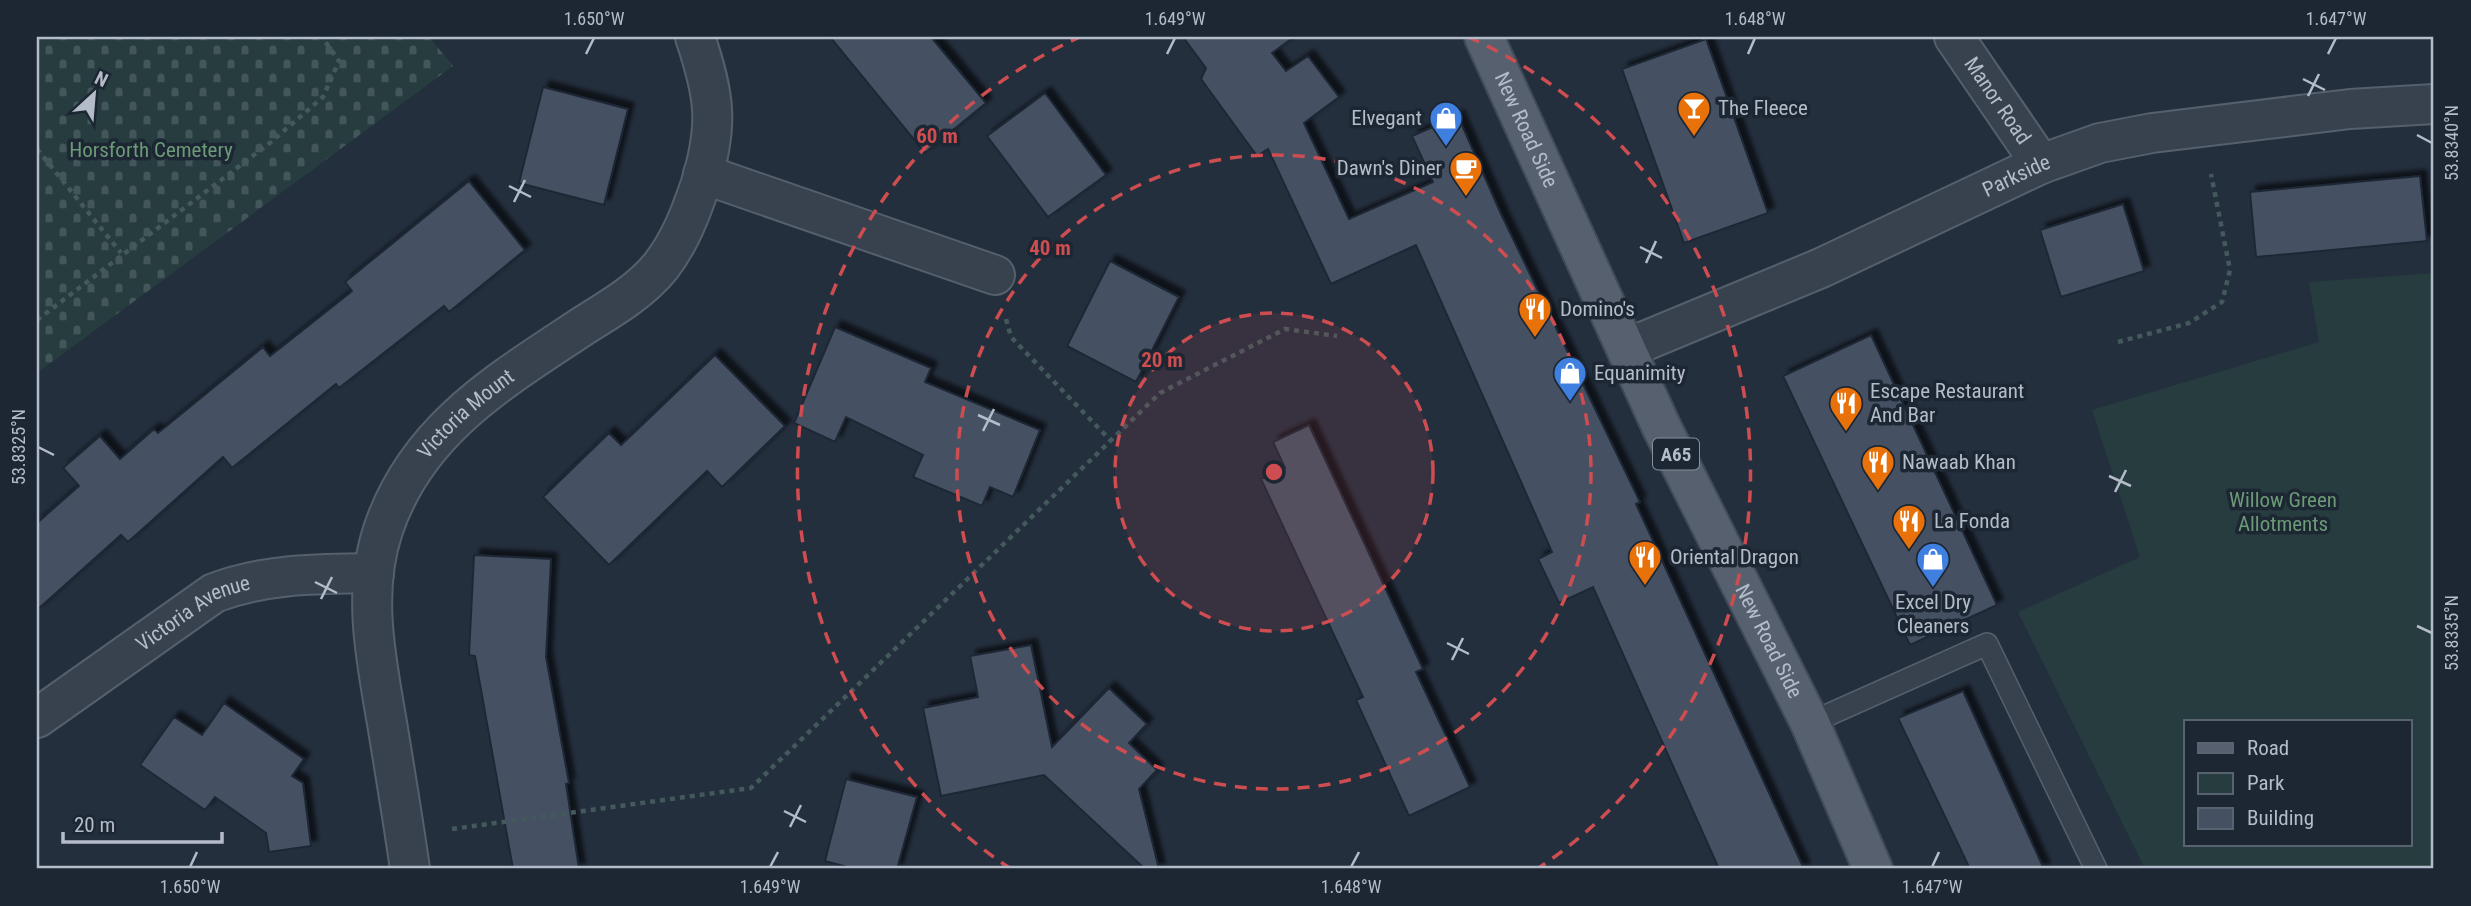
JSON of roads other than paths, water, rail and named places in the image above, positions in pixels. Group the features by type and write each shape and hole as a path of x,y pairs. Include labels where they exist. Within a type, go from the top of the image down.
{"main road":[{"name":"New Road Side","path":"1484,37 1510,88 1566,222 1628,348 1661,426 1810,723 1873,869"}],"street":[{"name":"Victoria Mount","path":"407,852 372,628 374,573 382,531 400,487 435,438 481,394 624,300 660,268 687,226 704,174 715,126 709,80 695,37"},
{"name":"Manor Road","path":"1954,37 2041,164"},
{"name":"Parkside","path":"1628,348 1821,268 2041,164 2100,144 2201,127 2350,109 2434,104"},
{"path":"704,174 995,275"},
{"name":"Victoria Avenue","path":"37,718 214,593 243,582 290,575 374,573"}],"lane":[{"path":"1810,723 1987,644 2096,869"}],"place":[{"name":"The Fleece","path":"1694,138"},
{"name":"Elvegant","path":"1446,148"},
{"name":"Dawn's Diner","path":"1466,198"},
{"name":"Domino's","path":"1535,339"},
{"name":"Equanimity","path":"1570,403"},
{"name":"Escape Restaurant And Bar","path":"1846,433"},
{"name":"Nawaab Khan","path":"1878,492"},
{"name":"La Fonda","path":"1909,551"},
{"name":"Oriental Dragon","path":"1645,587"},
{"name":"Excel Dry Cleaners","path":"1933,589"}],"park label":[{"name":"Horsforth Cemetery","path":"151,150"},
{"name":"Willow Green Allotments","path":"2283,512"}]}
